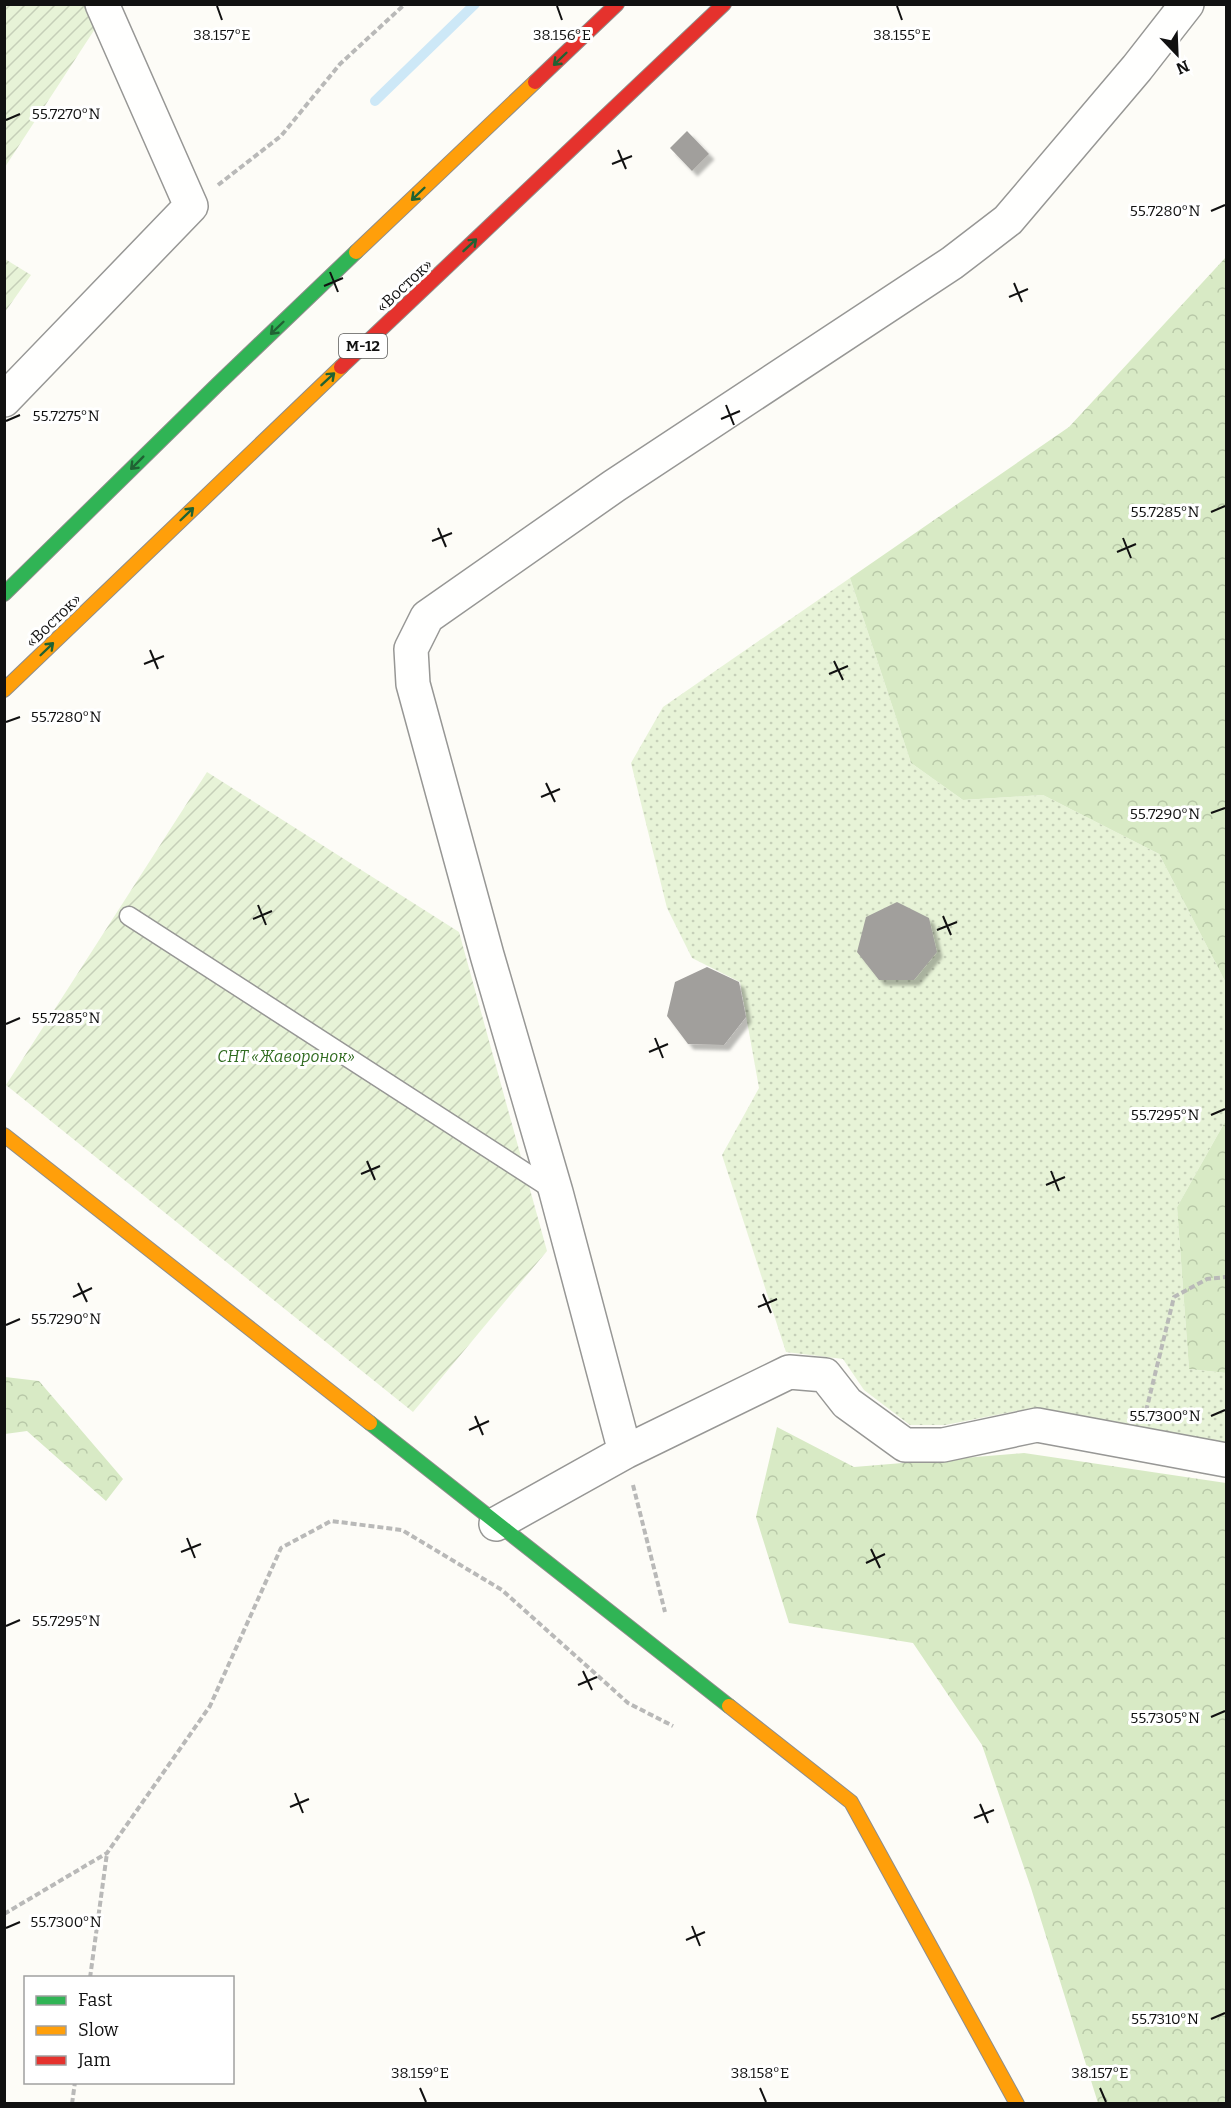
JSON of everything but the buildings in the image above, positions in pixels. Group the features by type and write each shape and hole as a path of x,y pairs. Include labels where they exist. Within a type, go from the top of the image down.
{"main road":[{"path":"4,594 217,385 617,4"},
{"name":"«Восток»","path":"4,690 236,466 724,4"},
{"path":"4,1134 850,1802 1017,2103"}],"street":[{"path":"4,400 191,206 102,4"},
{"path":"625,1452 556,1192 490,966 413,684 411,649 427,616 614,486 952,264 1008,220 1137,68 1187,4"},
{"path":"496,1524 625,1452 789,1372 825,1375 847,1402 905,1445 944,1445 1037,1425 1227,1460"}],"lane":[{"path":"129,916 556,1192"}],"path":[{"path":"191,206 281,136 340,64 405,4"},
{"path":"1138,1444 1174,1297 1207,1279 1227,1276"},
{"path":"625,1452 678,1667"},
{"path":"4,1914 107,1853 210,1706 281,1548 331,1521 402,1530 502,1590 628,1703 673,1726"},
{"path":"90,1976 107,1853"},
{"path":"72,2103 75,2084"}],"green space":[{"path":"5,5 103,5 106,12 5,167"},
{"path":"1226,257 1226,983 1159,854 1043,795 963,800 911,763 850,578 1069,427"},
{"path":"5,259 31,275 5,312"},
{"path":"850,578 911,763 963,800 1043,795 1159,854 1226,983 1226,1120 1177,1207 1189,1369 1226,1373 1226,1446 1032,1408 945,1425 910,1425 864,1390 843,1359 786,1352 722,1155 759,1088 740,982 692,958 667,908 631,763 663,707"},
{"name":"СНТ «Жаворонок»","path":"207,772 459,932 547,1251 413,1412 6,1085"},
{"path":"1226,1120 1226,1373 1189,1369 1177,1207"},
{"path":"5,1377 39,1381 123,1479 106,1501 27,1431 5,1434"},
{"path":"777,1427 854,1467 1024,1453 1226,1483 1226,2103 1098,2103 1031,1888 982,1745 913,1643 789,1623 756,1517"}],"waterway":[{"path":"375,101 475,4"}],"traffic: fast":[{"path":"4,594 356,252"},
{"path":"370,1423 729,1706"}],"traffic: slow":[{"path":"356,252 535,82"},
{"path":"4,690 341,367"},
{"path":"4,1135 370,1423"},
{"path":"729,1706 851,1802 1017,2104"}],"traffic: jam":[{"path":"535,82 617,4"},
{"path":"341,367 724,4"}]}
